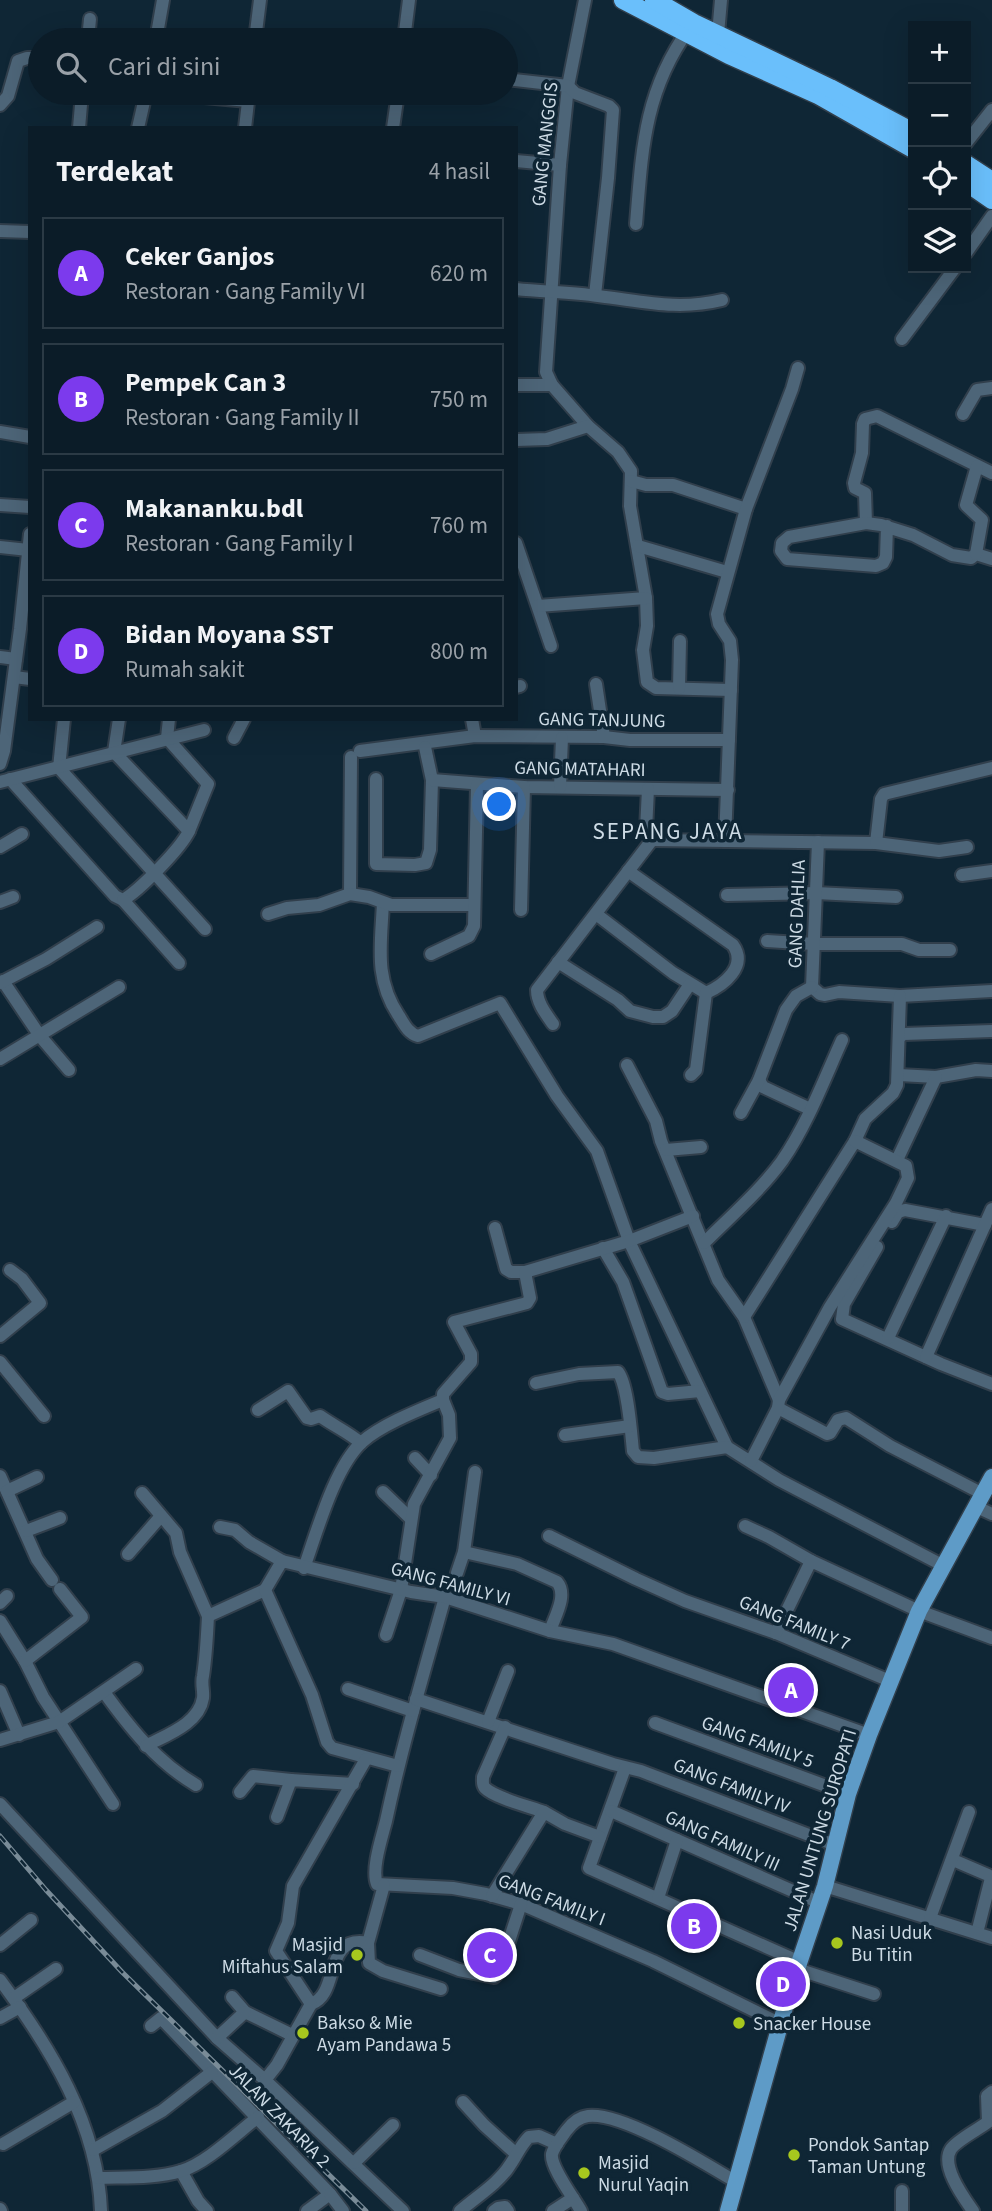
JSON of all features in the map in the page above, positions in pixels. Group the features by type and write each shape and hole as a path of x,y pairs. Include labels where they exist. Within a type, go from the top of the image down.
{"highway":[{"path":"623,0 662,10 690,28 818,95 909,147"},
{"path":"690,28 718,34 908,129"},
{"path":"971,167 992,181"},
{"path":"971,185 992,200"}],"main road":[{"name":"JALAN UNTUNG SUROPATI","path":"728,2211 798,1965 825,1886 848,1794 869,1735 919,1611 992,1477"}],"street":[{"path":"158,28 163,0"},
{"path":"256,28 260,0"},
{"path":"406,28 409,0"},
{"name":"GANG MANGGIS","path":"552,385 545,367 560,165 568,86 585,0"},
{"path":"718,34 721,0"},
{"path":"89,28 90,19"},
{"path":"636,225 642,150 652,99 670,59 690,28"},
{"path":"0,105 8,96 18,61 28,58"},
{"path":"518,80 568,86 575,93 613,110 595,295"},
{"path":"79,126 81,105"},
{"path":"138,126 143,105"},
{"path":"245,126 247,105"},
{"path":"393,126 396,105"},
{"path":"971,137 992,110"},
{"path":"518,161 560,165"},
{"path":"971,246 992,216"},
{"path":"0,231 28,232"},
{"path":"902,339 951,273"},
{"path":"518,289 595,295 664,306 689,306 722,300"},
{"path":"725,841 731,690 730,641 719,624 717,614 746,509 798,368"},
{"path":"518,385 552,385 588,426 618,452 631,471 630,506 646,598 647,626 643,650 647,682 656,688 731,690"},
{"path":"963,414 977,390 992,388"},
{"path":"866,523 865,493 855,488 854,483 862,453 863,424 871,415 877,415 992,473"},
{"path":"518,440 547,439 588,426"},
{"path":"0,432 28,437"},
{"path":"887,526 886,557 883,563 876,566 787,559 781,551 785,540 866,523 887,526 913,534 952,555 971,558 976,554 982,520 966,505 977,466"},
{"path":"631,481 646,485 673,485 746,509"},
{"path":"0,505 28,507"},
{"path":"638,545 727,572"},
{"path":"0,547 28,550 25,630 16,659 0,764"},
{"path":"518,549 551,646"},
{"path":"976,554 992,559"},
{"path":"538,606 646,598"},
{"path":"679,688 680,641"},
{"path":"0,657 16,659"},
{"path":"14,677 28,679"},
{"path":"597,684 604,737"},
{"path":"64,721 59,768 205,929"},
{"path":"114,752 119,721"},
{"path":"123,900 185,839 208,784 167,738 169,721"},
{"path":"234,738 243,721"},
{"path":"472,721 475,736"},
{"path":"5,781 204,730"},
{"name":"GANG TANJUNG","path":"350,894 355,754 475,736 729,740"},
{"path":"560,787 562,738"},
{"path":"376,779 376,864 426,863 429,858 432,780 425,747"},
{"path":"114,752 190,831"},
{"path":"876,843 881,799 888,792 992,768"},
{"name":"GANG MATAHARI","path":"432,780 524,787 728,790"},
{"path":"5,781 115,896 123,900 179,963"},
{"path":"431,954 468,936 474,926 477,785"},
{"path":"522,910 524,787"},
{"path":"648,789 646,830 652,840"},
{"path":"0,847 22,834"},
{"path":"652,840 876,843 939,851 967,847"},
{"path":"553,1024 536,992 652,840"},
{"name":"GANG DAHLIA","path":"812,987 818,842"},
{"path":"628,871 733,946 738,953 739,961 734,972 718,988 706,993"},
{"path":"962,875 992,871"},
{"path":"727,895 816,893 896,897"},
{"path":"268,914 287,908 319,905 350,894 405,906 474,905"},
{"path":"0,902 13,897"},
{"path":"383,903 380,970 386,993 407,1028 418,1036 500,1003 557,1096 597,1151 629,1241 727,1447 779,1480 944,1566"},
{"path":"596,914 706,993"},
{"path":"69,1070 40,1036 1,982 46,960 97,928"},
{"path":"767,941 902,944 919,950 950,950"},
{"path":"558,962 618,1000 630,1011 653,1017 663,1017 672,1011 690,984"},
{"path":"0,1059 119,987"},
{"path":"741,1114 759,1080 786,1010 796,996 812,987 825,995 839,992 900,996 992,991"},
{"path":"691,1075 696,1070 706,993"},
{"path":"744,1317 855,1141 865,1119 895,1090 899,1075 900,996"},
{"path":"899,1037 904,1034 992,1031"},
{"path":"704,1244 782,1161 810,1110 842,1040"},
{"path":"627,1065 656,1121 718,1280 744,1317 779,1404 827,1434 838,1420 846,1418 980,1501 992,1514"},
{"path":"899,1075 936,1077 976,1070 992,1071"},
{"path":"897,1160 936,1077"},
{"path":"759,1080 763,1087 810,1110"},
{"path":"751,1461 830,1307 908,1178 906,1167 897,1160 855,1141"},
{"path":"666,1150 701,1147"},
{"path":"926,1357 992,1209"},
{"path":"985,1225 905,1210 898,1213 842,1308 842,1318 992,1384"},
{"path":"495,1228 506,1269 511,1272 525,1272 629,1241 692,1216"},
{"path":"888,1338 946,1216"},
{"path":"603,1248 622,1282 663,1392 668,1394 700,1391"},
{"path":"0,1336 40,1303 22,1279 10,1270"},
{"path":"386,1635 401,1590 414,1504 451,1431 443,1399 445,1391 471,1362 471,1354 454,1322 527,1303 530,1298 525,1272"},
{"path":"0,1362 44,1416"},
{"path":"536,1383 579,1374 618,1372 621,1376 633,1451 643,1458 727,1447"},
{"path":"258,1410 288,1391 307,1418 320,1416 361,1443"},
{"path":"304,1568 327,1503 345,1464 361,1443 379,1430 443,1399"},
{"path":"565,1434 630,1426"},
{"path":"415,1458 431,1475"},
{"path":"457,1573 464,1552 475,1472"},
{"path":"0,1476 37,1559 82,1617 25,1661"},
{"path":"7,1491 37,1477"},
{"path":"383,1492 410,1518"},
{"path":"142,1493 176,1533 180,1552 208,1616 206,1664 202,1679 203,1699 196,1714 184,1726 146,1746"},
{"path":"128,1554 161,1516"},
{"path":"26,1531 60,1518"},
{"path":"745,1525 811,1561 919,1611 992,1638"},
{"name":"GANG FAMILY VI","path":"220,1527 235,1530 249,1542 282,1561 401,1590 445,1597 550,1631 613,1644 869,1735"},
{"name":"GANG FAMILY 7","path":"549,1536 685,1601 776,1633 890,1681"},
{"path":"464,1552 517,1564 557,1581 562,1595 550,1631"},
{"path":"208,1616 265,1590 282,1561"},
{"path":"776,1633 811,1561"},
{"path":"265,1590 312,1695 329,1746 366,1759 398,1766"},
{"path":"441,1989 374,1967 369,1963 367,1955 384,1885 377,1884 375,1879 378,1855 398,1766 445,1597"},
{"path":"0,1621 59,1722 113,1804"},
{"path":"0,1740 59,1722 136,1669"},
{"path":"488,1722 508,1671"},
{"name":"GANG FAMILY IV","path":"348,1689 505,1727 641,1771 835,1845"},
{"path":"0,1691 19,1735"},
{"path":"104,1692 146,1746 180,1776 195,1785"},
{"name":"GANG FAMILY 5","path":"655,1723 848,1794"},
{"path":"505,1727 483,1777 485,1788 600,1837"},
{"path":"311,2004 276,1951 288,1923 293,1886 366,1759"},
{"path":"619,1766 611,1811 589,1868 798,1965 874,1994"},
{"path":"240,1792 254,1776 353,1784"},
{"path":"277,1817 290,1780"},
{"path":"0,1804 217,2038 404,2211"},
{"name":"GANG FAMILY III","path":"611,1811 820,1903"},
{"path":"492,1896 544,1812"},
{"path":"930,1918 969,1812"},
{"path":"658,1898 677,1840"},
{"path":"953,1860 990,1875 992,1883 977,1933"},
{"name":"GANG FAMILY I","path":"384,1885 453,1888 521,1904 653,1961 781,2024"},
{"path":"825,1886 992,1938"},
{"path":"420,1955 459,1970 494,1977 499,1972 521,1904"},
{"path":"0,1945 31,1920"},
{"path":"265,2080 277,2065 311,2004 317,2002 324,1992 339,1953 348,1943 356,1940 368,1943"},
{"path":"0,2018 56,1969"},
{"path":"0,1980 48,2048 74,2102 93,2150 100,2210"},
{"path":"232,1997 245,2012 292,2035"},
{"path":"217,2038 245,2012"},
{"name":"JALAN ZAKARIA 2","path":"151,2026 161,2018 330,2194 307,2211"},
{"path":"93,2150 162,2112 212,2072"},
{"path":"973,2211 956,2186 949,2165 949,2154 954,2146 990,2125 988,2096 992,2092"},
{"path":"3,2144 74,2102"},
{"path":"463,2102 515,2153"},
{"path":"581,2211 553,2166 552,2153 569,2127 580,2118 592,2115 624,2123 685,2152 736,2182"},
{"path":"98,2178 181,2171 218,2149 258,2117"},
{"path":"354,2163 393,2126"},
{"path":"460,2211 498,2179 511,2164 515,2153 532,2136 539,2136 557,2144"},
{"path":"181,2171 207,2211"},
{"path":"902,2191 902,2211"},
{"path":"330,2194 343,2211"},
{"path":"553,2211 573,2198"},
{"path":"494,2211 498,2207 505,2207 508,2211"}],"railway":[{"path":"0,1836 122,1972 366,2211"}],"place":[{"name":"Ceker Ganjos","path":"791,1690"},
{"name":"Pempek Can 3","path":"694,1926"},
{"name":"Nasi Uduk Bu Titin","path":"837,1943"},
{"name":"Masjid Miftahus Salam","path":"357,1955"},
{"name":"Makananku.bdl","path":"490,1955"},
{"name":"Bidan Moyana SST","path":"783,1984"},
{"name":"Snacker House","path":"739,2023"},
{"name":"Bakso & Mie Ayam Pandawa 5","path":"303,2033"},
{"name":"Pondok Santap Taman Untung","path":"794,2155"},
{"name":"Masjid Nurul Yaqin","path":"584,2173"}],"district":[{"name":"SEPANG JAYA","path":"668,831"}]}
